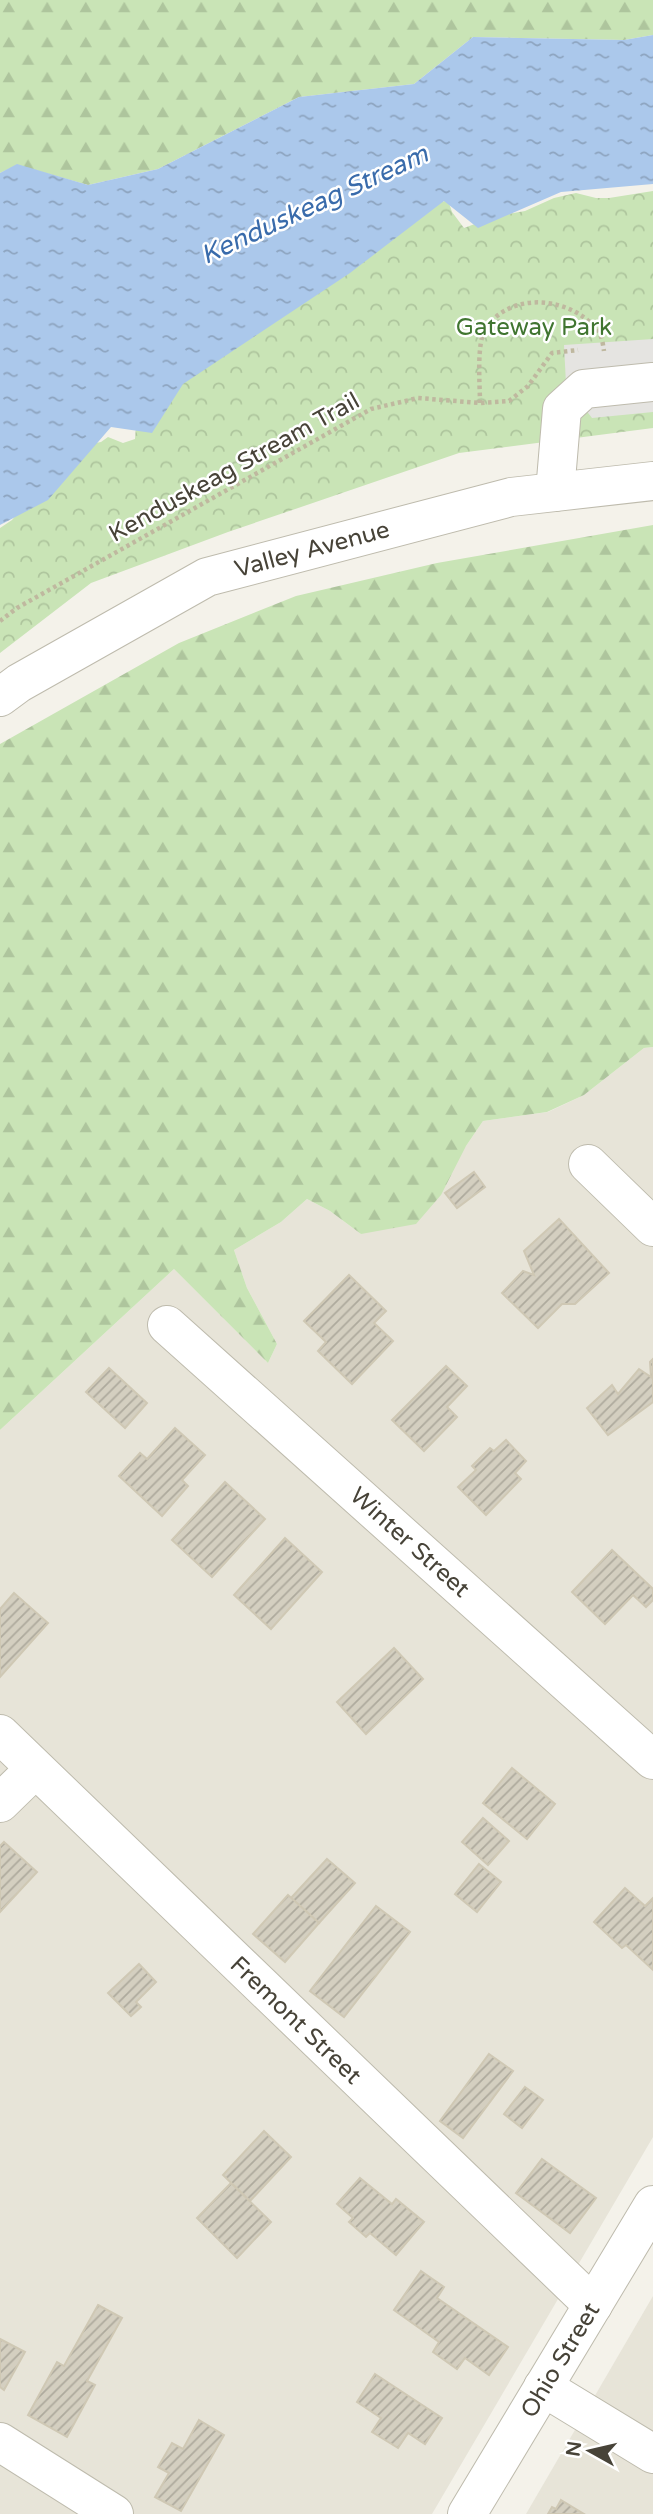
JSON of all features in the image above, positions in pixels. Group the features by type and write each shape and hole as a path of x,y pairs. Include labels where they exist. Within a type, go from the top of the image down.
{"street":[{"path":"555,492 562,409 584,389 653,382"},
{"name":"Valley Avenue","path":"0,697 19,683 207,577 511,497 653,481"},
{"path":"588,1164 653,1227"},
{"name":"Winter Street","path":"167,1325 653,1760"},
{"name":"Fremont Street","path":"0,1734 593,2305"},
{"path":"0,1804 35,1769"},
{"name":"Ohio Street","path":"467,2514 653,2205"},
{"path":"543,2386 653,2454"},
{"path":"0,2442 114,2514"}],"path":[{"path":"480,403 484,330 500,313 528,301 576,311 600,332 612,387"},
{"name":"Kenduskeag Stream Trail","path":"0,621 18,608 371,409 418,398 480,403 509,401 527,386 552,353 603,347"}],"shaded area":[{"path":"653,339 653,412 592,418 566,384 564,345"},
{"path":"653,1047 653,2137 432,2514 0,2514 0,1430 174,1269 268,1363 277,1344 247,1288 234,1250 281,1222 307,1199 330,1211 361,1234 466,1146 483,1121 548,1112 584,1095 644,1048"},
{"path":"653,2296 653,2514 526,2514"}],"green space":[{"path":"0,0 653,0 653,35 624,40 473,37 414,84 299,97 158,169 88,185 17,165 0,173"},
{"name":"Gateway Park","path":"653,191 653,428 459,453 228,532 91,583 0,653 0,528 12,520 61,460 84,445 101,442 108,437 123,443 135,439 136,426 163,395 419,209 448,200 452,212 464,228 576,193 609,198"},
{"path":"653,525 653,1047 644,1048 584,1095 547,1112 483,1121 466,1146 441,1195 416,1224 361,1234 330,1211 307,1199 281,1222 234,1250 247,1288 277,1344 268,1363 174,1269 0,1430 0,744 179,643 296,596 437,563"}],"water":[{"name":"Kenduskeag Stream","path":"653,35 653,184 561,192 478,228 444,201 350,273 183,384 152,433 111,427 48,500 0,525 0,173 17,164 88,185 158,169 299,97 414,84 473,37 624,40"}],"building":[{"path":"474,1172 485,1187 457,1208 445,1193"},
{"path":"559,1219 609,1273 575,1304 562,1304 538,1328 502,1293 523,1271 534,1275 524,1251"},
{"path":"349,1275 386,1311 374,1323 393,1341 352,1384 318,1351 326,1342 304,1321"},
{"path":"653,1359 653,1402 608,1435 587,1408 612,1385 618,1394 639,1369 651,1377 650,1362"},
{"path":"446,1366 467,1386 447,1407 457,1417 424,1451 392,1420"},
{"path":"109,1368 147,1403 125,1428 86,1392"},
{"path":"175,1428 205,1455 182,1480 188,1486 162,1516 119,1476 140,1453 147,1459"},
{"path":"506,1440 526,1461 515,1473 521,1479 486,1515 458,1487 476,1470 472,1466 490,1448 494,1451"},
{"path":"225,1482 265,1519 212,1577 172,1540"},
{"path":"285,1538 322,1572 271,1629 234,1595"},
{"path":"612,1550 653,1589 653,1600 646,1607 633,1595 605,1624 572,1592"},
{"path":"14,1593 48,1623 0,1677 0,1609"},
{"path":"394,1648 423,1679 366,1734 337,1702"},
{"path":"512,1768 555,1804 527,1839 483,1803"},
{"path":"483,1818 509,1841 488,1865 462,1842"},
{"path":"4,1842 37,1872 0,1912 0,1846"},
{"path":"327,1859 355,1883 319,1923 291,1898"},
{"path":"479,1864 501,1882 477,1912 455,1894"},
{"path":"625,1888 645,1906 653,1898 653,1970 626,1945 622,1948 594,1922"},
{"path":"288,1895 319,1923 285,1962 253,1934"},
{"path":"376,1906 410,1932 344,2017 310,1991"},
{"path":"139,1964 156,1982 136,2002 141,2007 131,2016 108,1993"},
{"path":"489,2054 513,2071 463,2138 440,2121"},
{"path":"525,2087 543,2100 522,2128 504,2114"},
{"path":"264,2131 291,2157 250,2201 223,2175"},
{"path":"542,2159 596,2198 570,2233 516,2193"},
{"path":"360,2178 392,2204 396,2199 424,2222 396,2255 370,2233 366,2237 349,2222 353,2218 337,2204"},
{"path":"231,2183 271,2222 237,2258 197,2218"},
{"path":"421,2271 444,2287 437,2298 508,2347 489,2375 465,2358 457,2369 433,2352 439,2342 394,2310"},
{"path":"98,2305 122,2318 87,2381 95,2385 67,2437 28,2415 57,2362 64,2366"},
{"path":"0,2339 25,2352 4,2390 0,2387"},
{"path":"375,2374 442,2418 425,2444 408,2433 398,2448 372,2432 381,2418 357,2402"},
{"path":"199,2420 224,2435 181,2511 155,2497 169,2473 158,2467 172,2443 183,2449"},
{"path":"561,2500 584,2514 548,2514 552,2507 556,2509"}]}
